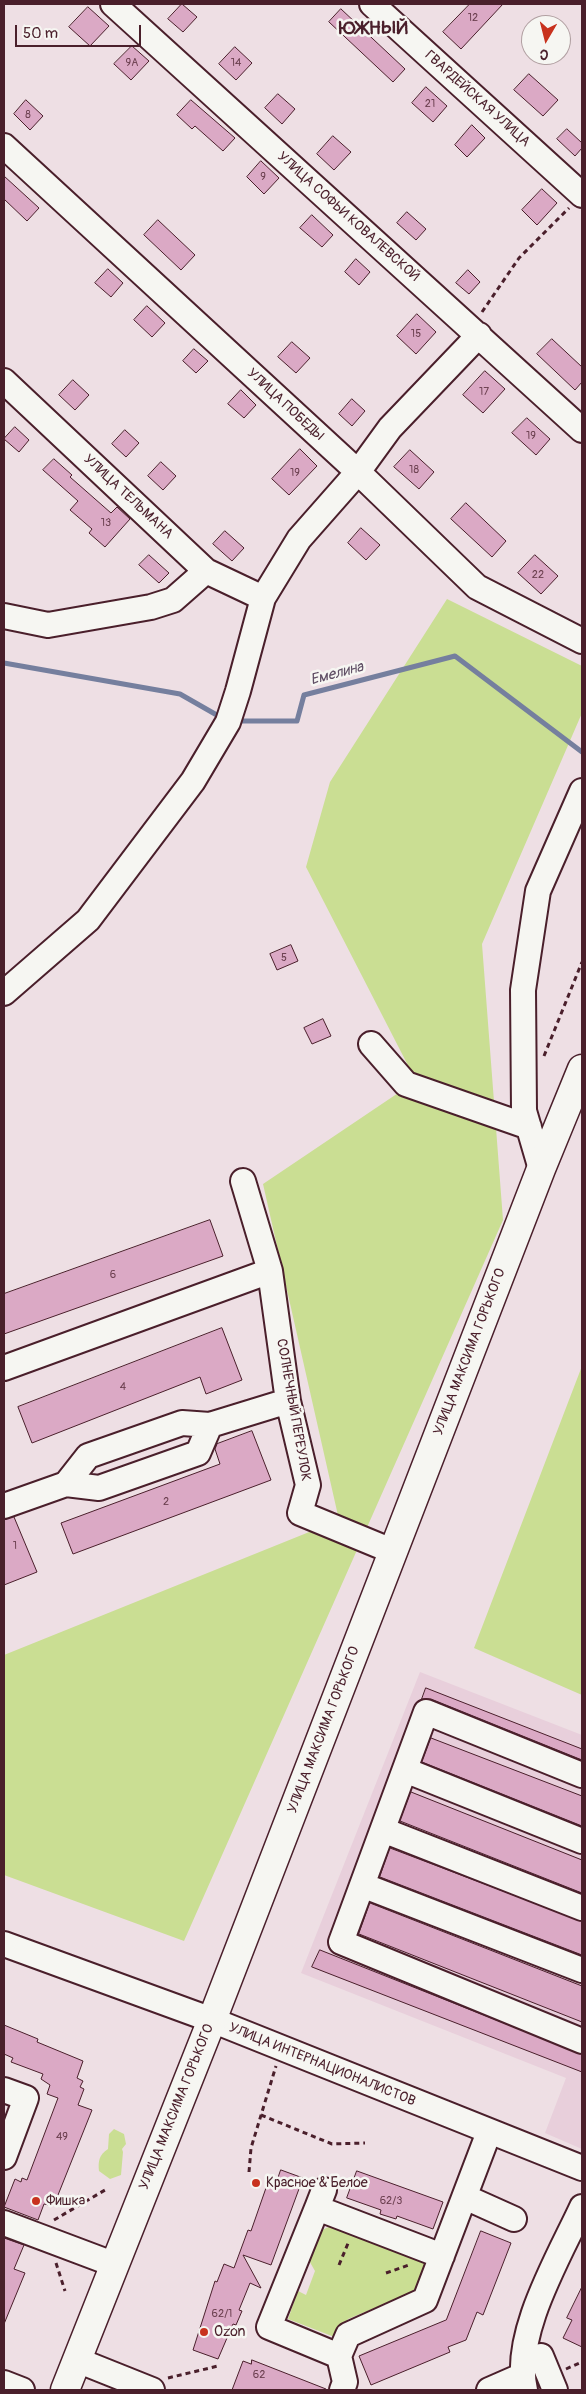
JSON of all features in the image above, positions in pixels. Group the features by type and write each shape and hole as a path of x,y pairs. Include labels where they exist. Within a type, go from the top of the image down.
{"main road":[{"name":"УЛИЦА МАКСИМА ГОРЬКОГО","path":"65,2390 113,2264 212,2020 392,1551 582,1069"}],"street":[{"name":"УЛИЦА СОФЬИ КОВАЛЕВСКОЙ","path":"113,4 582,430"},
{"name":"ГВАРДЕЙСКАЯ УЛИЦА","path":"372,4 582,194"},
{"name":"УЛИЦА ПОБЕДЫ","path":"4,146 358,472 477,587 582,641"},
{"path":"4,993 88,920 193,781 228,722 263,598 299,539 358,472 390,428 475,332"},
{"name":"УЛИЦА ТЕЛЬМАНА","path":"4,381 206,571 263,598"},
{"path":"4,616 48,625 151,607 173,600 206,571"},
{"path":"541,1169 524,1111 523,990 538,892 582,791"},
{"path":"371,1044 406,1084 529,1127"},
{"name":"СОЛНЕЧНЫЙ ПЕРЕУЛОК","path":"242,1181 270,1271 288,1401 308,1485 300,1513 392,1551"},
{"path":"4,1368 270,1271"},
{"path":"66,1484 88,1456 182,1423 210,1426 288,1401"},
{"path":"4,1506 66,1484 99,1488 198,1453 210,1426"},
{"path":"582,1775 426,1712 341,1942 582,2041"},
{"path":"405,1770 582,1841"},
{"path":"383,1830 582,1908"},
{"path":"362,1885 582,1970"},
{"name":"УЛИЦА ИНТЕРНАЦИОНАЛИСТОВ","path":"4,1944 212,2020 489,2132 581,2163"},
{"path":"4,2090 26,2098 4,2157"},
{"path":"342,2390 346,2382 339,2356 348,2335 425,2300 489,2132"},
{"path":"464,2197 514,2219"},
{"path":"339,2356 269,2326 321,2199 356,2223 442,2256"},
{"path":"490,2390 523,2383 524,2348 534,2310 582,2207"},
{"path":"4,2223 113,2264"},
{"path":"541,2356 555,2390"},
{"path":"77,2360 149,2386"},
{"path":"4,2383 22,2390"}],"path":[{"path":"475,332 519,258 582,194"},
{"path":"544,1057 582,962"},
{"path":"249,2172 251,2148 282,2049"},
{"path":"261,2115 332,2144 366,2143"},
{"path":"50,2223 106,2190"},
{"path":"339,2266 356,2223"},
{"path":"149,2386 218,2366"}],"shaded area":[{"path":"420,1672 582,1735 582,2149 545,2133 566,2078 301,1973"}],"green space":[{"path":"447,599 582,666 582,713 482,944 503,1220 184,1941 4,1875 4,1655 339,1520 263,1184 416,1081 306,867 330,782"},
{"path":"582,1366 582,1695 474,1648"},
{"path":"114,2129 124,2134 126,2144 122,2149 121,2175 110,2179 99,2171 99,2164 101,2156 108,2149 109,2134"},
{"path":"334,2225 429,2259 418,2290 348,2319 337,2338 288,2319 298,2291 306,2295 315,2271 307,2257 313,2241 319,2233"}],"building":[{"path":"182,4 197,17 183,32 168,19"},
{"path":"470,4 503,4 461,49 443,32"},
{"path":"88,7 109,26 90,46 69,27"},
{"path":"341,9 405,69 393,82 329,22"},
{"path":"132,46 149,61 131,80 114,64"},
{"path":"235,47 252,63 236,80 219,64"},
{"path":"529,74 558,100 543,116 514,90"},
{"path":"426,87 447,106 433,122 412,103"},
{"path":"278,94 295,109 282,124 265,108"},
{"path":"26,100 43,116 30,130 14,114"},
{"path":"191,100 235,138 223,151 195,126 192,129 177,115"},
{"path":"472,125 485,138 467,157 455,145"},
{"path":"567,129 582,143 582,148 575,156 557,139"},
{"path":"333,136 351,152 334,170 317,154"},
{"path":"261,161 279,178 264,194 247,177"},
{"path":"4,176 39,208 27,221 4,199"},
{"path":"542,189 557,203 537,225 522,210"},
{"path":"407,212 426,229 416,240 397,223"},
{"path":"312,215 333,235 322,247 300,228"},
{"path":"158,220 195,255 181,270 144,235"},
{"path":"356,259 370,272 359,285 345,272"},
{"path":"108,269 123,283 111,297 95,283"},
{"path":"468,270 480,282 469,294 456,283"},
{"path":"147,306 165,323 152,337 134,320"},
{"path":"417,314 436,332 416,354 397,336"},
{"path":"552,339 582,367 582,382 575,390 537,354"},
{"path":"292,342 310,358 296,373 278,357"},
{"path":"194,349 208,361 196,373 183,361"},
{"path":"485,371 505,389 483,413 463,395"},
{"path":"73,380 89,395 75,410 59,395"},
{"path":"241,390 256,405 244,418 228,404"},
{"path":"352,399 365,411 352,426 339,414"},
{"path":"527,418 550,439 536,455 512,433"},
{"path":"15,427 29,440 19,452 4,439"},
{"path":"125,430 139,443 126,457 112,444"},
{"path":"300,449 317,466 289,495 272,479"},
{"path":"410,450 434,472 419,489 394,467"},
{"path":"54,459 72,475 70,477 111,513 117,507 130,519 105,547 89,533 92,529 70,510 78,501 43,470"},
{"path":"161,462 176,476 163,490 148,476"},
{"path":"466,503 506,541 492,557 451,519"},
{"path":"361,528 380,545 366,560 348,543"},
{"path":"225,531 244,548 232,561 213,544"},
{"path":"149,555 169,573 159,583 139,565"},
{"path":"535,555 558,576 541,594 518,573"},
{"path":"291,945 298,961 277,970 270,954"},
{"path":"323,1019 331,1036 312,1044 304,1028"},
{"path":"210,1220 223,1256 4,1334 4,1294"},
{"path":"222,1328 242,1380 206,1394 200,1377 32,1443 18,1407"},
{"path":"252,1431 271,1480 73,1554 61,1523 220,1464 215,1449 217,1444"},
{"path":"14,1517 37,1572 4,1585 4,1519"},
{"path":"426,1688 582,1749 582,1760 431,1699 422,1699"},
{"path":"431,1738 582,1796 582,1826 422,1762"},
{"path":"411,1792 582,1860 582,1893 400,1821"},
{"path":"390,1848 582,1921 582,1955 380,1877"},
{"path":"370,1903 582,1986 582,2022 359,1934"},
{"path":"320,1950 582,2054 582,2072 312,1967"},
{"path":"4,2025 38,2039 37,2042 83,2061 77,2078 83,2081 80,2087 84,2089 78,2105 92,2110 56,2200 52,2199 49,2205 44,2204 38,2220 4,2207 15,2179 21,2182 22,2178 27,2180 58,2098 47,2094 50,2085 41,2079 43,2074 11,2062 13,2058 4,2054"},
{"path":"281,2170 303,2178 271,2265 243,2255 261,2288 250,2283 239,2310 242,2311 236,2325 233,2324 218,2359 193,2350 215,2281 217,2282 224,2264 234,2268 248,2230 251,2231 267,2185 274,2188"},
{"path":"357,2171 443,2202 433,2229 397,2216 396,2219 380,2214 381,2210 347,2198"},
{"path":"481,2231 511,2243 483,2315 477,2312 466,2340 448,2347 450,2352 371,2385 359,2356 446,2320"},
{"path":"4,2238 24,2245 14,2269 25,2273 4,2324"},
{"path":"582,2287 582,2347 563,2338 572,2320 567,2318"},
{"path":"252,2360 326,2389 232,2390 243,2361 251,2364"}],"waterway":[{"name":"Емелина","path":"235,721 297,721 304,695 455,656 582,752"},
{"name":"Емелина","path":"4,663 180,694 222,718"}],"place":[{"name":"Красное & Белое","path":"256,2183"},
{"name":"Фишка","path":"36,2201"},
{"name":"Ozon","path":"204,2332"}],"district":[{"name":"ЮЖНЫЙ","path":"374,29"}]}
